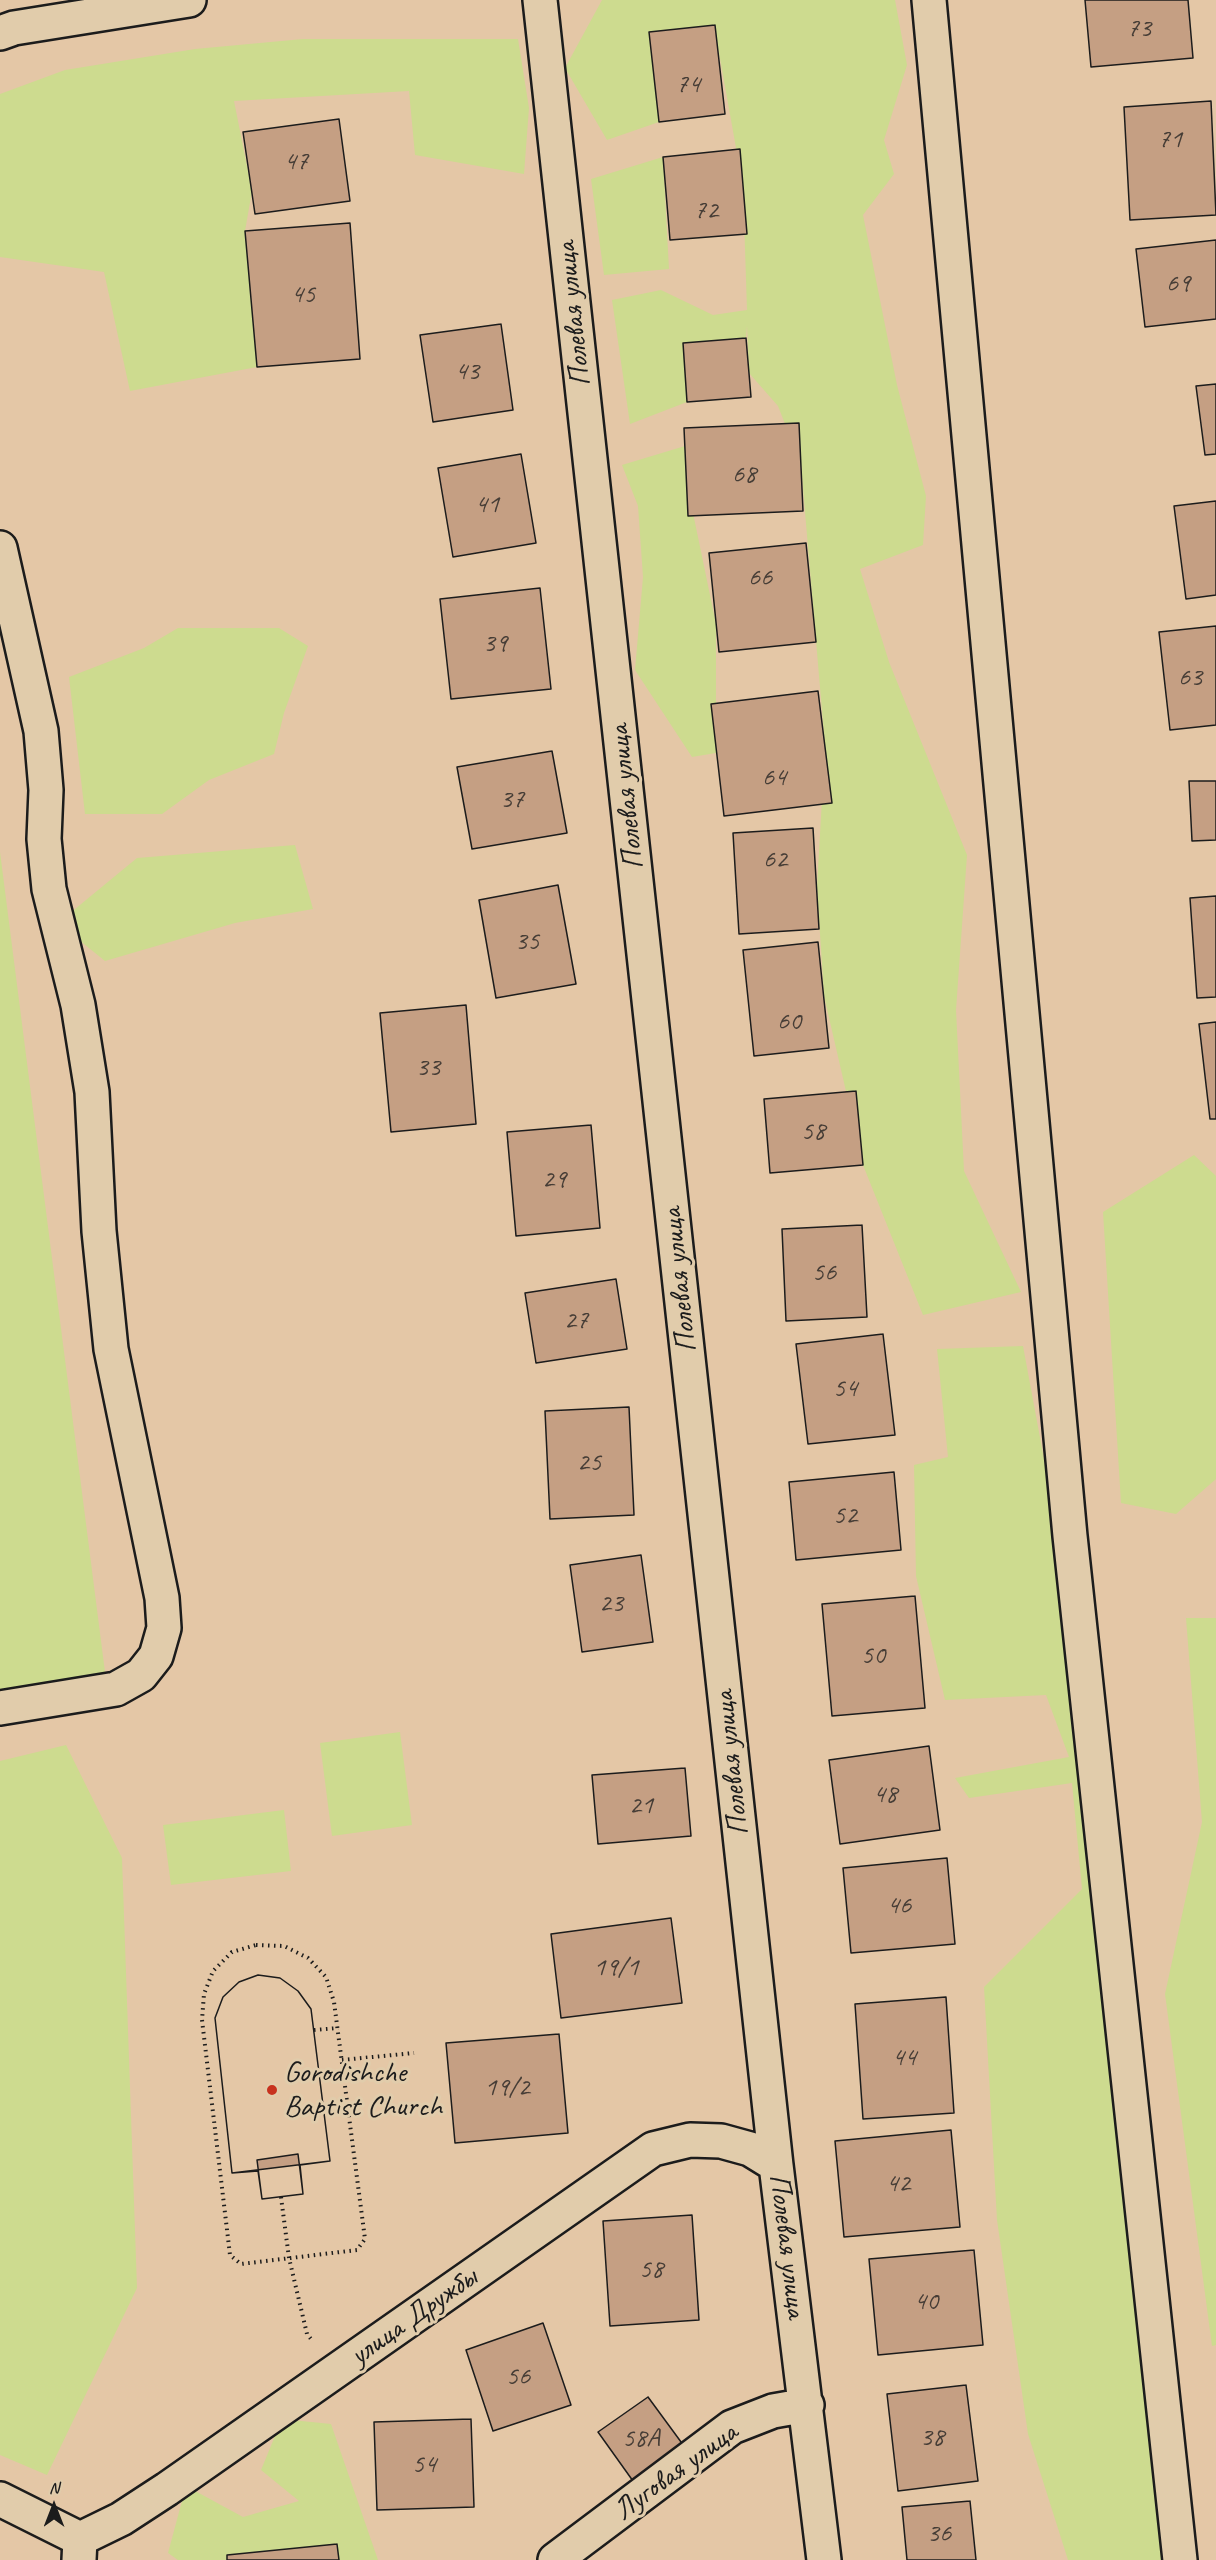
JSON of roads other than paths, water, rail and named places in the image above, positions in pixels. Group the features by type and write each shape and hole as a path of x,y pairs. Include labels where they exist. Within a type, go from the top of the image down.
{"street":[{"path":"0,33 14,28 189,0"},
{"name":"Полевая улица","path":"540,0 776,2165 825,2560"},
{"path":"929,0 1070,1536 1180,2560"},
{"path":"0,548 41,731 46,789 44,838 49,889 78,1005 92,1092 99,1231 111,1349 162,1598 164,1628 156,1656 141,1675 116,1689 0,1708"},
{"name":"улица Дружбы","path":"80,2549 653,2149 690,2140 721,2141 750,2149 776,2165"},
{"name":"Луговая улица","path":"555,2560 732,2427 773,2411 807,2405"},
{"path":"0,2499 80,2549"}],"place":[{"name":"Gorodishche Baptist Church","path":"272,2090"}]}
